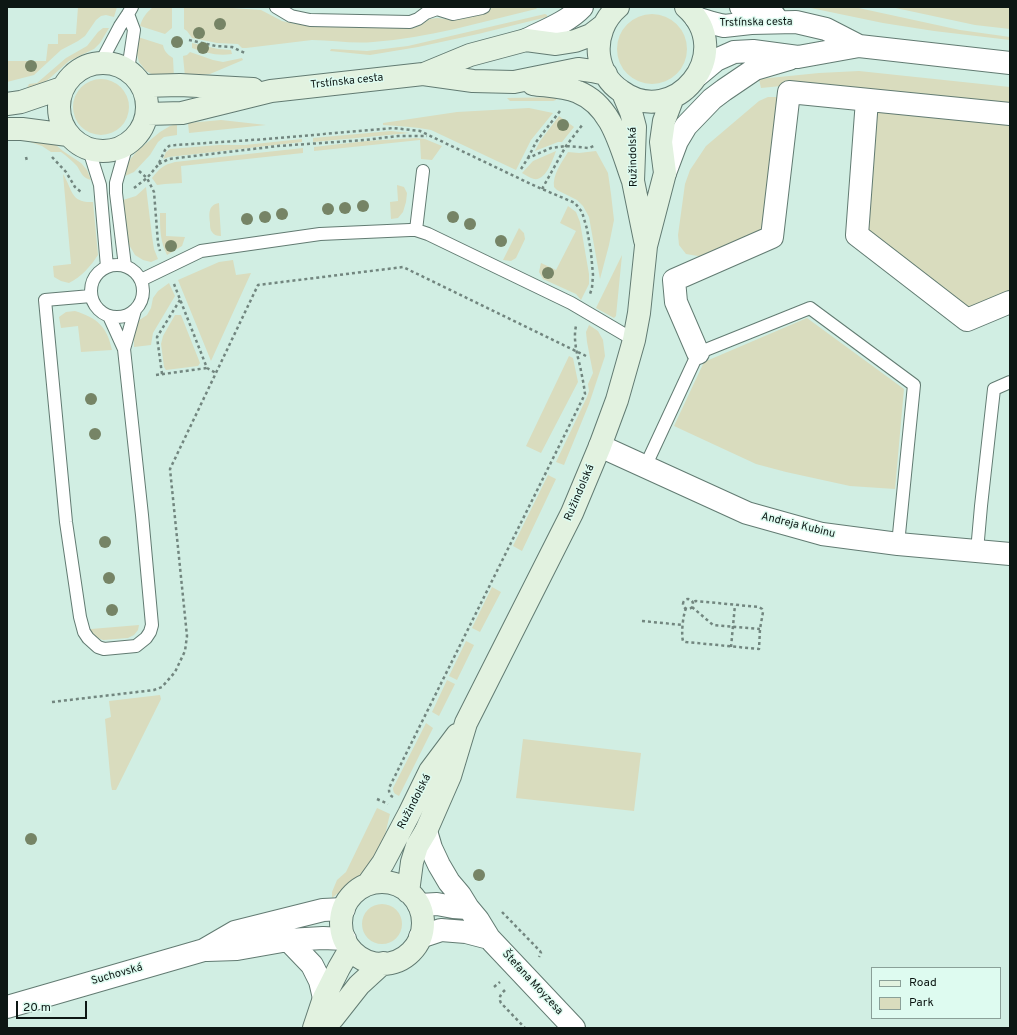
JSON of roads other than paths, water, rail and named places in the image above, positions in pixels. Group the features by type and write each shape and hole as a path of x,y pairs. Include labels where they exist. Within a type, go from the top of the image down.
{"main road":[{"name":"Trstínska cesta","path":"423,74 470,54 526,40 556,44 575,41 591,35 613,12"},
{"path":"613,12 600,37 600,58 606,74 616,88 623,93 631,97 647,101 656,101 673,97 680,93 687,88 698,75 704,59 705,50 703,33 691,12"},
{"path":"101,62 110,63 120,65 128,70 136,76 143,86 146,95 147,114 143,126 137,136 116,150 102,152 89,150 81,146 68,135 58,112 62,88 74,73 82,67 91,64 101,62"},
{"name":"Trstínska cesta","path":"147,114 182,113 271,90 423,74 473,81 514,82 578,69 606,74"},
{"path":"514,82 561,88 578,92 599,105 610,119 633,181"},
{"name":"Trstínska cesta","path":"143,86 180,85 271,90"},
{"path":"7,104 21,102 62,88"},
{"name":"Ružindolská","path":"623,93 632,112 635,127 633,181 646,246"},
{"name":"Ružindolská","path":"414,898 412,862 417,846 426,831 450,776 466,723 572,513 600,446 616,400 634,340 639,313 646,246 665,173 661,142 664,121 673,97"},
{"path":"7,129 22,129 68,135"},
{"name":"Ružindolská","path":"368,884 383,863 430,771 466,723"},
{"path":"389,882 399,886 414,898 422,916 422,927 420,938 416,946 409,953 401,959 383,964 365,960 357,955 348,944 342,929 341,919 349,899 358,890 368,884 389,882"},
{"path":"314,1028 324,998 339,968 348,944"},
{"path":"324,1028 359,985 383,964"}],"street":[{"path":"526,40 566,20 582,7"},
{"path":"741,7 750,10 767,12 796,22"},
{"name":"Trstínska cesta","path":"691,12 712,24 724,26 751,23 796,22 826,29 859,46"},
{"name":"Trstínska cesta","path":"698,75 716,60 734,52 753,51 798,57 859,46 1010,63"},
{"path":"665,173 677,141 686,126 712,99 755,69 798,57"},
{"path":"698,353 676,302 674,280 772,237 789,92 1010,114"},
{"path":"867,100 857,235 967,320 1010,302"},
{"name":"Andreja Kubinu","path":"600,446 746,513 822,534 898,544 1010,554"},
{"name":"Štefana Moyzesa","path":"426,831 431,848 449,882 478,920 489,938 574,1028"},
{"path":"414,898 453,907 468,908"},
{"name":"Suchovská","path":"7,1007 204,950 235,932 323,910 344,909"},
{"path":"420,938 441,930 466,932 489,938"},
{"name":"Suchovská","path":"204,950 237,949 288,940 323,938 348,944"},
{"path":"288,940 312,965 320,981 324,998"}],"lane":[{"path":"276,7 291,16 310,20 410,22 438,8 453,14 484,7"},
{"path":"101,62 120,26 130,11"},
{"path":"128,70 134,30 130,11"},
{"path":"125,266 116,182 127,144"},
{"path":"89,150 100,185 107,267"},
{"path":"416,230 423,170"},
{"path":"141,280 201,251 320,234 416,230 428,234 571,303 634,340"},
{"path":"124,349 135,310 141,301 143,286 141,280 135,272 125,266 113,265 107,267 94,278 91,287 91,296 98,308 103,313 109,316 118,317 127,315 135,310"},
{"path":"91,296 45,300 66,522 80,617 84,632 88,638 98,647 104,649 136,646 146,638 152,625 124,349 109,316"},
{"path":"645,467 698,353 810,308 914,385 898,544"},
{"path":"977,551 994,389 1010,382"}]}
